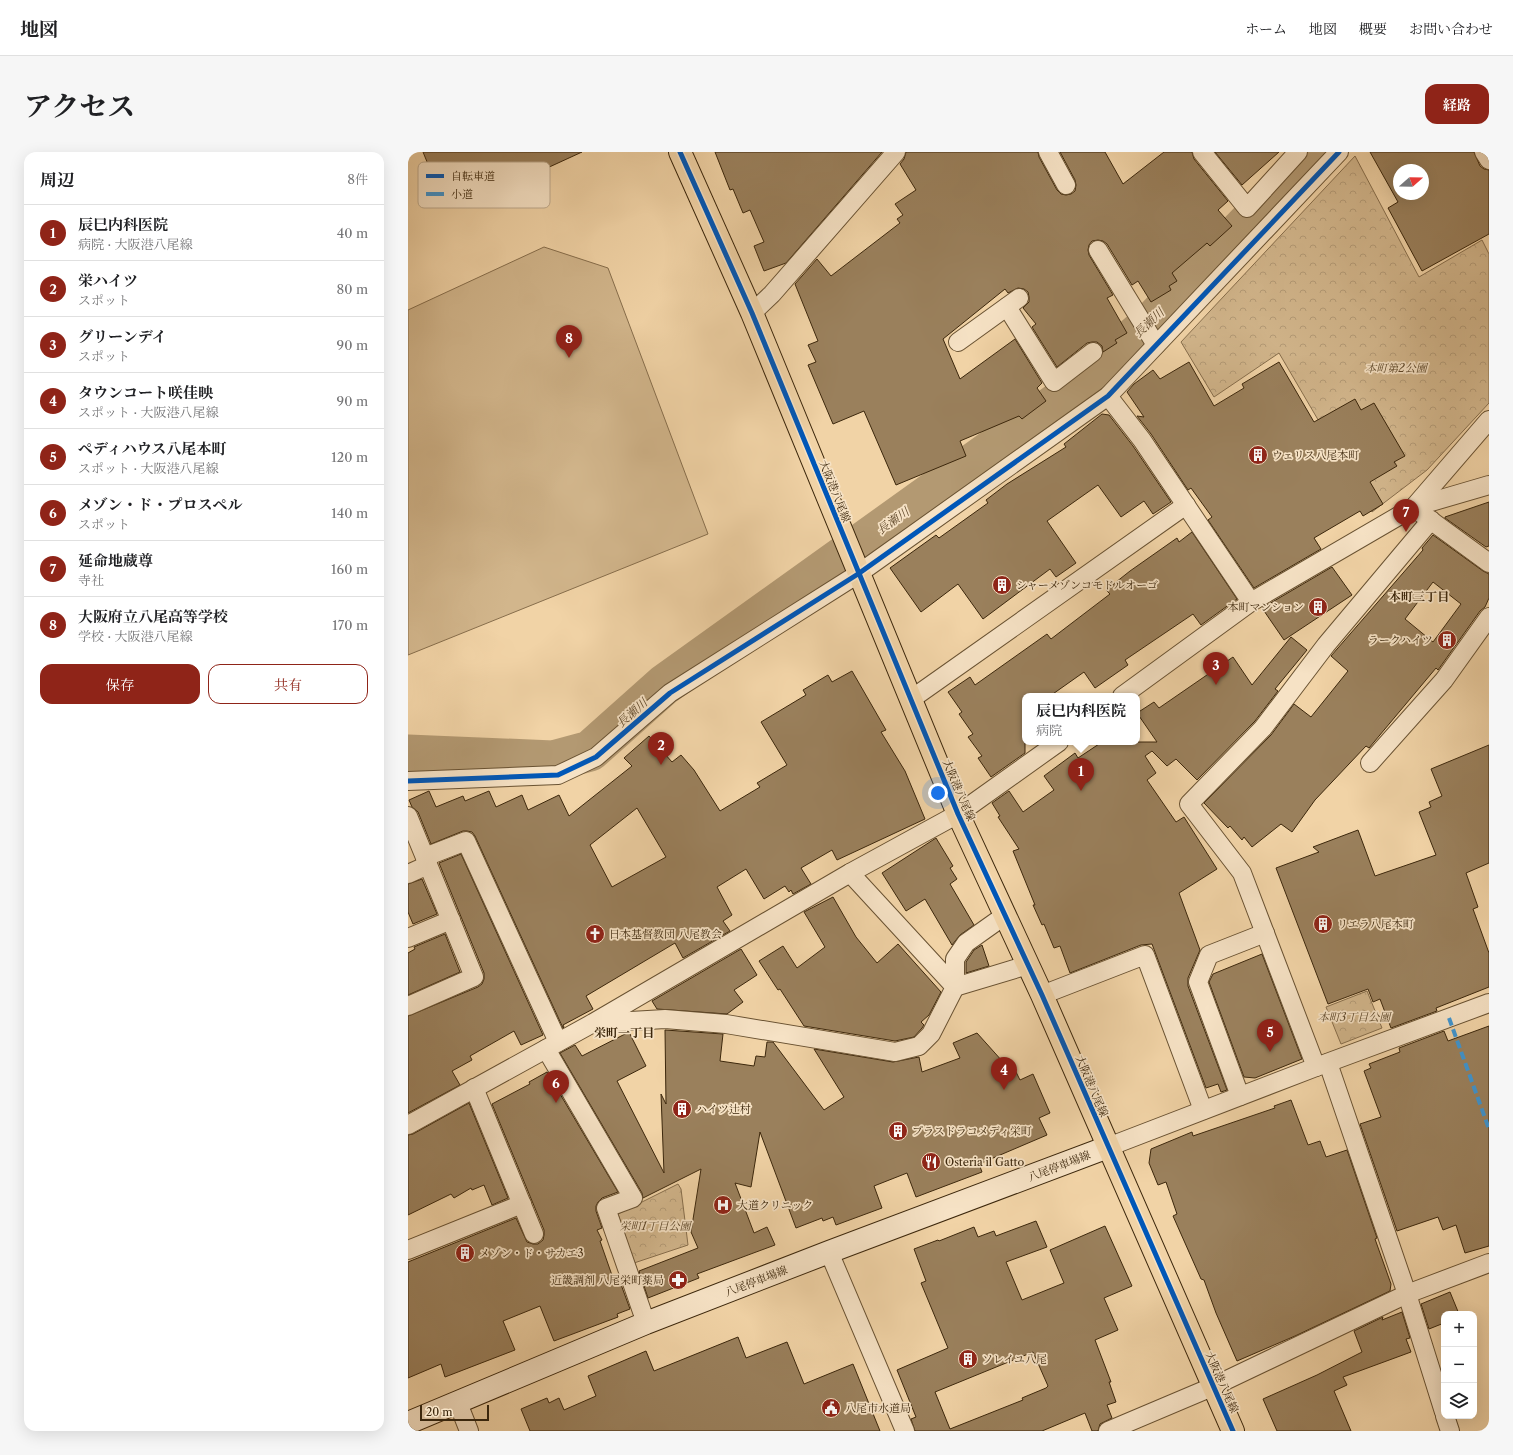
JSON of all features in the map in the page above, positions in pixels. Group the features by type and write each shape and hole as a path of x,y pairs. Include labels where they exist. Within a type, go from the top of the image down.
{"main road":[{"name":"大阪港八尾線","path":"680,152 752,313 844,540 958,814 1004,916 1042,995 1212,1387 1233,1431"},
{"name":"八尾停車場線","path":"408,1423 646,1323 829,1252 1108,1147"}],"street":[{"path":"752,313 772,294 896,152"},
{"path":"1048,152 1066,186"},
{"path":"1202,152 1247,208 1298,152"},
{"path":"408,781 558,775 596,757 670,693 1108,396 1154,342 1339,152"},
{"path":"1484,152 1489,160"},
{"path":"1098,250 1154,342"},
{"path":"958,342 1013,302 1054,382 1093,352"},
{"path":"1108,396 1142,440 1251,602"},
{"path":"1414,507 1489,420"},
{"path":"1126,693 1251,602 1414,507 1489,485"},
{"path":"910,700 1186,505"},
{"path":"1414,507 1489,563"},
{"path":"1431,520 1326,645 1263,728 1189,804 1242,873 1265,933 1322,1065 1407,1294 1441,1402"},
{"path":"1370,763 1444,680 1489,617"},
{"path":"408,1125 593,1023 850,873 958,814 1055,745"},
{"path":"408,816 474,977 408,1006"},
{"path":"408,874 427,861 466,841 552,1046 633,1198 606,1208 646,1323"},
{"path":"850,873 955,987"},
{"path":"593,1023 665,1019 726,1024 895,1052 919,1046 931,1034 955,987 955,960 966,943 1004,916"},
{"path":"408,938 451,920"},
{"path":"1240,1096 1198,982 1209,955 1265,933"},
{"path":"1042,995 1145,955 1203,1110"},
{"path":"955,987 1028,965"},
{"path":"1108,1147 1322,1065 1489,1004"},
{"path":"474,1088 534,1234"},
{"path":"408,1250 522,1204"},
{"path":"829,1252 905,1431"},
{"path":"1108,1431 1212,1387 1407,1294 1489,1263"},
{"path":"458,1403 469,1431"},
{"path":"1446,1419 1450,1431"}],"green space":[{"name":"本町第2公園","path":"1355,156 1419,277 1482,240 1489,254 1489,403 1427,470 1372,512 1279,353 1214,397 1181,342"},
{"path":"544,247 608,268 708,534 408,655 408,310"},
{"name":"本町3丁目公園","path":"1367,991 1382,1028 1341,1044 1326,1007"},
{"name":"栄町1丁目公園","path":"678,1184 681,1189 688,1245 634,1263 618,1214"}],"building":[{"path":"423,152 582,152 550,167 550,162 427,162"},
{"path":"715,152 882,152 786,263 764,271 754,246 764,242 750,210 743,213 733,189 730,190"},
{"path":"906,152 1038,152 1039,157 1057,190 1061,194 1066,195 1075,191 1076,185 1075,180 1060,152 1105,152 1123,184 1164,152 1192,152 1194,159 1228,201 1218,210 1232,226 1210,246 1207,243 1172,273 1177,281 1169,286 1171,290 1151,302 1138,281 1132,285 1107,244 1098,240 1092,241 1089,245 1089,255 1113,295 1107,298 1127,333 1115,340 1117,343 1103,352 1102,346 1097,342 1087,343 1057,367 1032,327 1036,324 1023,308 1029,302 1028,292 1024,289 1018,288 1008,293 1005,289 943,339 960,379 1015,339 1042,383 1037,388 1046,401 1022,419 1019,416 960,441 966,456 896,485 864,411 833,424 808,365 816,362 808,345 818,341 795,284 817,259 831,276 900,223 897,219 903,215 895,204 916,190 900,164 904,159"},
{"path":"1215,152 1279,152 1242,185"},
{"path":"1370,152 1474,152 1480,166 1489,170 1489,234 1422,271 1388,208 1398,202 1397,200 1429,200 1429,164 1393,164 1393,193"},
{"path":"1189,362 1214,406 1244,388 1242,384 1279,362 1314,422 1355,399 1361,410 1374,403 1405,456 1394,462 1397,466 1370,482 1383,504 1363,516 1360,511 1314,538 1321,549 1254,588 1208,520 1212,517 1191,488 1188,490 1151,434 1137,416 1144,417 1127,392 1134,384 1153,370 1160,379"},
{"path":"1102,414 1109,415 1133,446 1171,502 1153,514 1144,501 1121,517 1098,485 1047,521 1076,563 1056,577 1050,569 983,619 958,584 921,612 890,568 936,535 939,538 988,503 986,500 1007,484 1066,447 1064,444"},
{"path":"1489,502 1489,546 1486,547 1445,518 1445,517"},
{"path":"1192,532 1237,599 1201,625 1193,614 1125,660 1128,665 1095,688 1084,672 1054,693 1022,693 1022,745 1025,745 1025,753 991,777 978,758 982,756 968,737 973,734 959,714 962,712 948,692 970,677 975,685 1047,634 1051,639 1110,594 1106,590 1130,571 1177,538 1179,542"},
{"path":"1433,535 1489,574 1489,598 1485,607 1480,611 1438,670 1436,668 1369,748 1366,746 1315,800 1292,832 1281,824 1252,847 1244,837 1242,840 1230,826 1228,828 1204,803 1271,735 1294,704 1311,717 1348,671 1331,656 1423,550 1422,548","holes":["1433,582 1461,604 1433,642 1405,619"]},
{"path":"1332,567 1352,595 1284,640 1262,608"},
{"path":"1291,637 1307,650 1275,689 1278,691 1255,721 1197,780 1176,759 1167,766 1152,751 1145,756 1156,773 1147,780 1176,822 1184,817 1217,869 1179,893 1200,950 1188,978 1188,986 1227,1090 1221,1092 1218,1084 1206,1088 1152,944 1141,945 1070,973 1060,946 1054,948 1044,924 1042,925 1013,851 1019,849 998,817 1000,816 992,803 1009,791 1023,812 1054,790 1044,776 1075,753 1078,758 1098,745 1140,745 1140,742 1157,742 1140,717 1140,711 1154,702 1159,708 1233,657 1252,685"},
{"path":"852,671 886,730 881,732 905,771 925,819 837,860 832,850 801,868 811,884 793,894 791,890 789,892 785,886 764,899 746,869 717,887 732,915 723,921 730,931 683,958 675,943 586,996 593,1009 563,1025 563,1028 475,836 472,832 463,831 431,844 418,812 412,807 409,800 429,791 436,807 463,796 465,801 489,791 496,807 522,795 528,810 559,795 569,816 632,766 624,758 649,736 672,762 681,755 694,770 720,811 760,787 757,783 787,765 761,722 806,695 803,690 828,675 832,682","holes":["637,808 666,857 612,887 590,845"]},
{"path":"1489,745 1489,863 1466,873 1478,907 1473,909 1489,953 1489,987 1436,1008 1437,1011 1391,1028 1380,999 1373,1002 1368,989 1328,1004 1276,868 1319,852 1313,847 1358,830 1375,876 1436,855 1419,812 1431,807 1429,802 1442,796 1431,769"},
{"path":"936,838 953,866 950,868 957,879 950,884 974,925 960,935 952,945 925,899 906,911 882,873"},
{"path":"461,854 543,1035 521,1045 514,1031 470,1056 472,1060 452,1071 460,1085 408,1113 408,1016 478,987 482,984 484,979 484,973 439,863"},
{"path":"422,879 437,914 413,924 408,912 408,884"},
{"path":"833,897 856,937 877,963 898,944 941,992 929,1015 921,1022 924,1025 914,1037 895,1041 804,1026 780,989 778,990 759,961 783,946 797,968 825,947 804,912"},
{"path":"445,934 460,972 408,995 408,953 415,949 414,947"},
{"path":"982,945 989,966 966,973 966,962 974,950"},
{"path":"741,949 757,975 734,990 743,1002 727,1014 657,1009 652,1001"},
{"path":"1262,954 1302,1059 1255,1078 1244,1077 1209,982 1213,974"},
{"path":"1489,1026 1489,1246 1465,1253 1456,1225 1443,1230 1438,1217 1397,1231 1360,1124 1381,1117 1364,1071 1371,1068 1369,1064 1400,1052 1399,1048 1444,1031 1448,1041"},
{"path":"665,1030 723,1034 720,1061 754,1066 756,1056 765,1057 767,1042 773,1042 824,1110 844,1097 814,1049 893,1062 919,1057 922,1072 960,1058 953,1043 977,1033 1012,1072 1015,1070 1020,1080 1033,1074 1050,1113 1039,1118 1047,1135 979,1164 982,1172 916,1197 907,1173 874,1186 882,1208 836,1225 833,1217 823,1221 822,1218 796,1228 760,1132 751,1187 735,1183 754,1233 767,1227 775,1245 697,1274 699,1278 648,1298 639,1271 698,1248 691,1232 701,1169 643,1198 642,1193 560,1053 575,1045 582,1056 629,1032 646,1066 617,1081 664,1173 661,1094 666,1104"},
{"path":"547,1072 618,1192 602,1198 598,1202 596,1211 602,1228 597,1230 602,1240 600,1241 614,1281 619,1279 630,1309 617,1314 618,1317 554,1341 540,1306 503,1321 515,1350 445,1377 441,1364 408,1378 408,1262 516,1218 527,1242 538,1244 543,1240 544,1230 492,1104 530,1084 529,1082"},
{"path":"1291,1100 1308,1145 1320,1141 1326,1157 1347,1150 1377,1238 1375,1239 1391,1284 1390,1291 1295,1336 1237,1361 1216,1313 1204,1280 1201,1279 1173,1216 1177,1214 1166,1182 1158,1185 1149,1163 1151,1149 1192,1132 1193,1136 1275,1108 1274,1106"},
{"path":"469,1103 508,1198 492,1205 484,1185 472,1190 471,1188 454,1198 451,1194 408,1215 408,1135 413,1134"},
{"path":"1036,1221 1047,1247 1006,1262 1022,1300 1064,1283 1050,1250 1105,1226 1132,1286 1104,1298 1118,1330 1095,1340 1111,1382 1109,1382 1116,1402 1107,1405 1112,1418 1100,1424 1098,1431 1092,1431 1085,1413 1042,1431 915,1431 911,1419 916,1417 897,1370 948,1348 921,1283 926,1281 914,1249 974,1227 978,1237 994,1231 996,1236","holes":["1033,1352 1048,1386 1022,1398 1023,1400 950,1429 935,1392"]},
{"path":"1450,1292 1458,1311 1441,1311 1441,1324 1429,1329 1421,1304"},
{"path":"1402,1312 1410,1338 1406,1339 1411,1352 1343,1377 1347,1385 1334,1391 1351,1431 1277,1431 1263,1399 1317,1375 1362,1352 1354,1331 1383,1317 1382,1320"},
{"path":"738,1337 746,1358 787,1342 804,1384 853,1364 880,1431 530,1431 521,1409 547,1398 549,1403 559,1398 564,1410 596,1396 588,1376 646,1351 654,1371"}],"waterway":[{"name":"長瀬川","path":"408,755 553,761 590,751 664,685 1056,404 1152,322 1317,152"}],"marked path":[{"path":"1449,1018 1489,1129"}],"cycle path":[{"path":"680,152 752,313 958,814 1042,995 1233,1431"},
{"path":"408,781 558,775 596,757 670,693 858,574 1108,396 1339,152"}],"place":[{"name":"大阪府立八尾高等学校","path":"569,358"},
{"name":"ウェリス八尾本町","path":"1258,455"},
{"name":"延命地蔵尊","path":"1406,532"},
{"name":"シャーメゾンコモドルオーゴ","path":"1002,585"},
{"name":"本町マンション","path":"1318,607"},
{"name":"ラークハイツ","path":"1447,640"},
{"name":"グリーンデイ","path":"1216,685"},
{"name":"栄ハイツ","path":"661,765"},
{"name":"辰巳内科医院","path":"1081,791"},
{"name":"リエラ八尾本町","path":"1323,924"},
{"name":"日本基督教団 八尾教会","path":"595,934"},
{"name":"ペディハウス八尾本町","path":"1270,1052"},
{"name":"タウンコート咲佳映","path":"1004,1090"},
{"name":"メゾン・ド・プロスペル","path":"556,1103"},
{"name":"ハイツ辻村","path":"682,1109"},
{"name":"プラスドラコメディ栄町","path":"898,1131"},
{"name":"Osteria il Gatto","path":"931,1162"},
{"name":"大道クリニック","path":"723,1205"},
{"name":"メゾン・ド・サカエ3","path":"465,1253"},
{"name":"近畿調剤 八尾栄町薬局","path":"678,1280"},
{"name":"ソレイユ八尾","path":"968,1359"},
{"name":"八尾市水道局","path":"831,1408"}],"district":[{"name":"本町三丁目","path":"1419,597"},
{"name":"栄町一丁目","path":"624,1033"}]}
